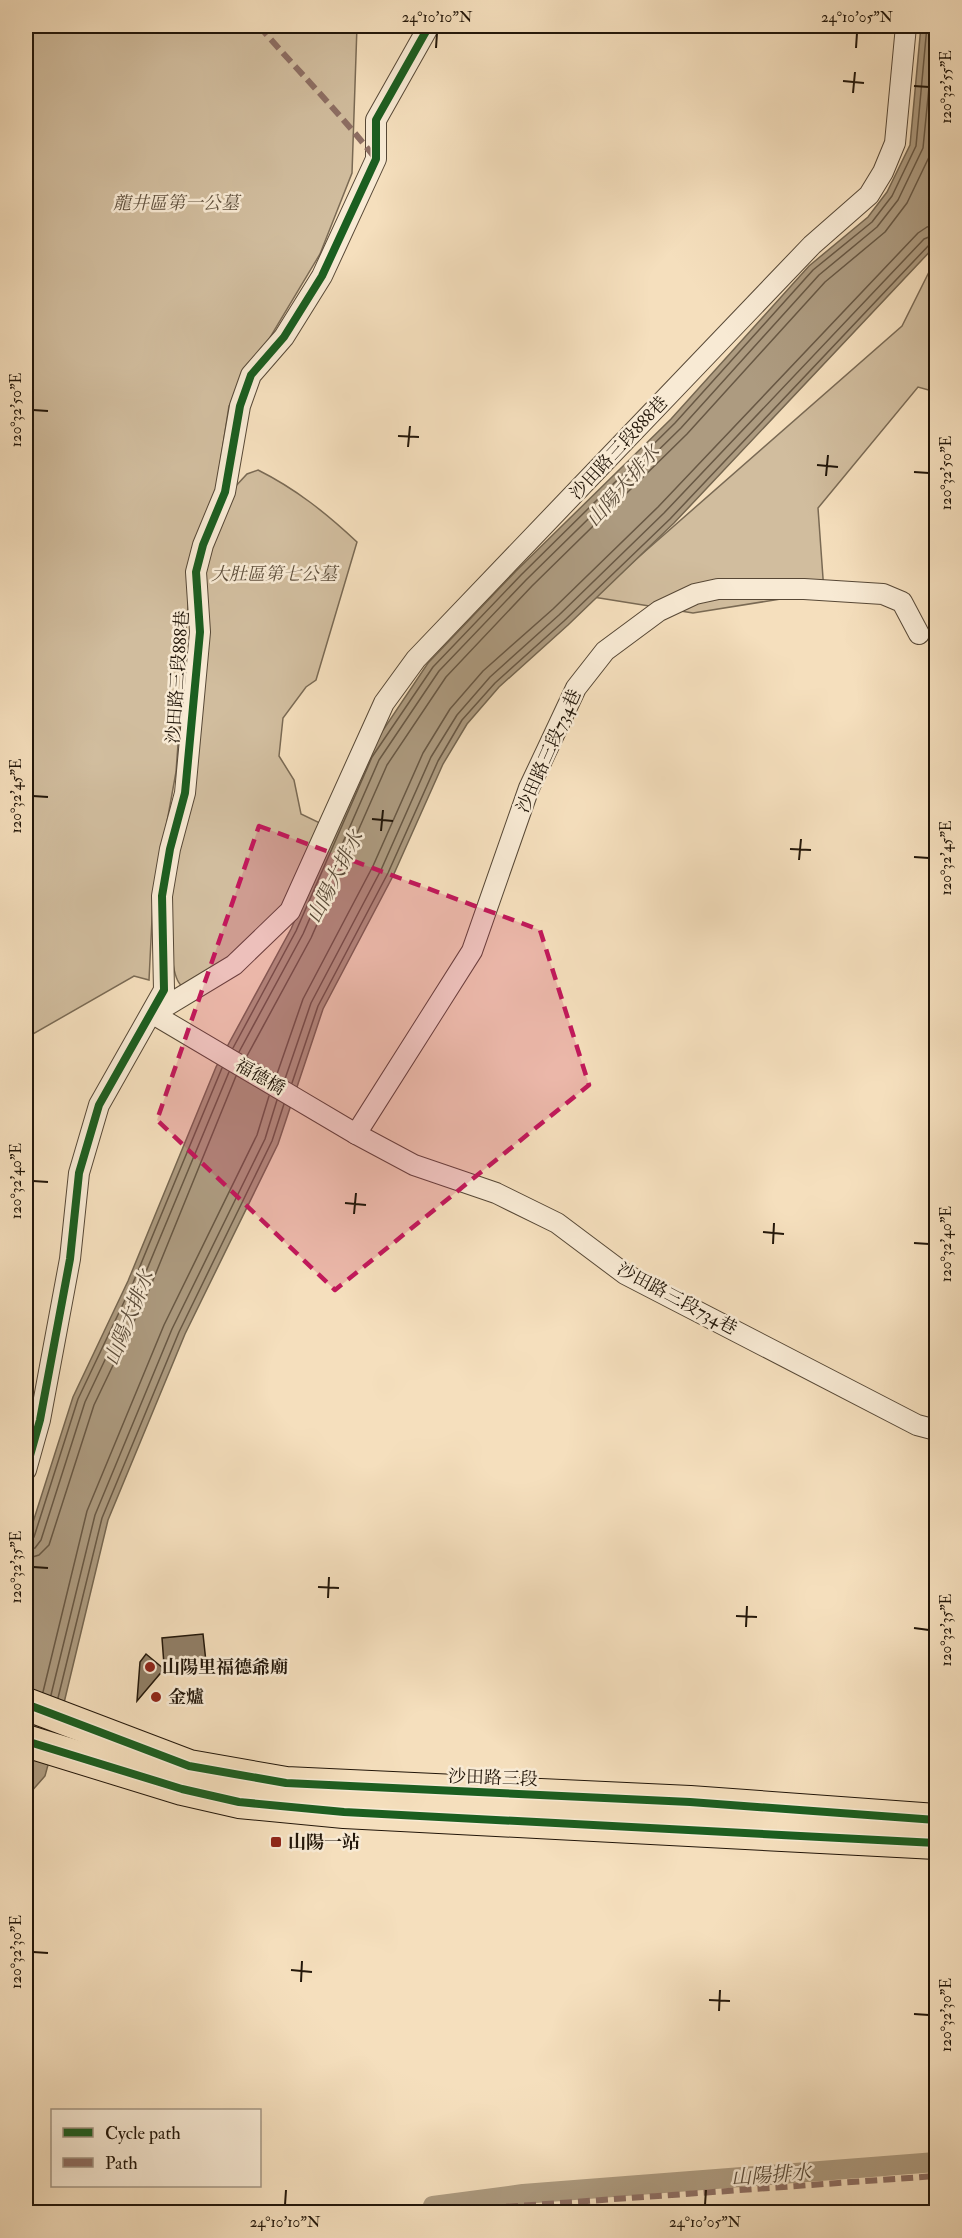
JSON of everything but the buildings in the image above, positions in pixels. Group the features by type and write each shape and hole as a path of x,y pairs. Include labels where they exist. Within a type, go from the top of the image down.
{"main road":[{"name":"沙田路三段","path":"26,1704 189,1766 286,1783 690,1802 936,1820"},
{"path":"36,1744 182,1789 258,1804 344,1812 936,1843"}],"street":[{"name":"沙田路三段888巷","path":"26,1470 40,1419 70,1259 79,1173 99,1105 153,1014 164,990 162,896 170,849 185,793 200,632 196,572 203,545 225,492 240,406 251,375 284,337 322,276 376,159 376,120 429,26"},
{"name":"沙田路三段888巷","path":"153,1014 234,965 290,911 384,703 416,659 812,245 870,195 895,143 906,26"},
{"name":"沙田路三段734巷","path":"356,1134 472,951 529,788 576,688 605,651 659,611 695,594 718,589 804,589 883,594 902,602 919,634"},
{"name":"福德橋","path":"153,1014 308,1105"},
{"name":"沙田路三段734巷","path":"308,1105 414,1165 496,1193 557,1223 625,1274 918,1425 936,1430"}],"highlighted area":[{"path":"259,826 540,930 589,1085 335,1290 157,1120"}],"green space":[{"name":"龍井區第一公墓","path":"26,26 357,26 352,173 320,254 229,406 215,496 192,551 176,772 153,899 149,980 134,976 26,1038"},
{"path":"936,258 936,392 918,387 818,508 824,592 693,613 593,597 902,326"},
{"name":"大肚區第七公墓","path":"258,470 310,502 357,542 316,680 306,687 283,718 279,756 294,780 301,814 320,823 281,908 244,948 182,986 173,965 170,917 204,554 234,488 247,474"}],"water":[{"name":"山陽大排水","path":"921,26 936,26 936,245 674,523 568,625 499,687 467,724 443,764 393,876 323,1009 278,1144 185,1334 108,1520 45,1776 30,1793 26,1819 26,1544 73,1397 128,1281 216,1067 291,929 367,754 428,663 516,571 671,419 809,266 868,217 887,192 910,145"}],"waterway":[{"name":"山陽排水","path":"431,2212 433,2206 523,2194 936,2162"}],"marked path":[{"path":"259,26 376,159"},
{"path":"489,2212 504,2207 936,2176"}],"cycle path":[{"path":"26,1470 40,1420 70,1259 79,1173 99,1105 164,990 162,896 170,849 185,793 200,632 196,572 203,545 225,492 240,406 251,375 284,337 322,276 376,159 376,120 429,26"},
{"path":"26,1704 189,1766 286,1783 690,1802 936,1820"},
{"path":"26,1741 182,1789 239,1802 344,1812 936,1843"}],"place":[{"name":"山陽里福德爺廟","path":"150,1667"},
{"name":"金爐","path":"156,1697"},
{"name":"山陽一站","path":"276,1842"}]}
